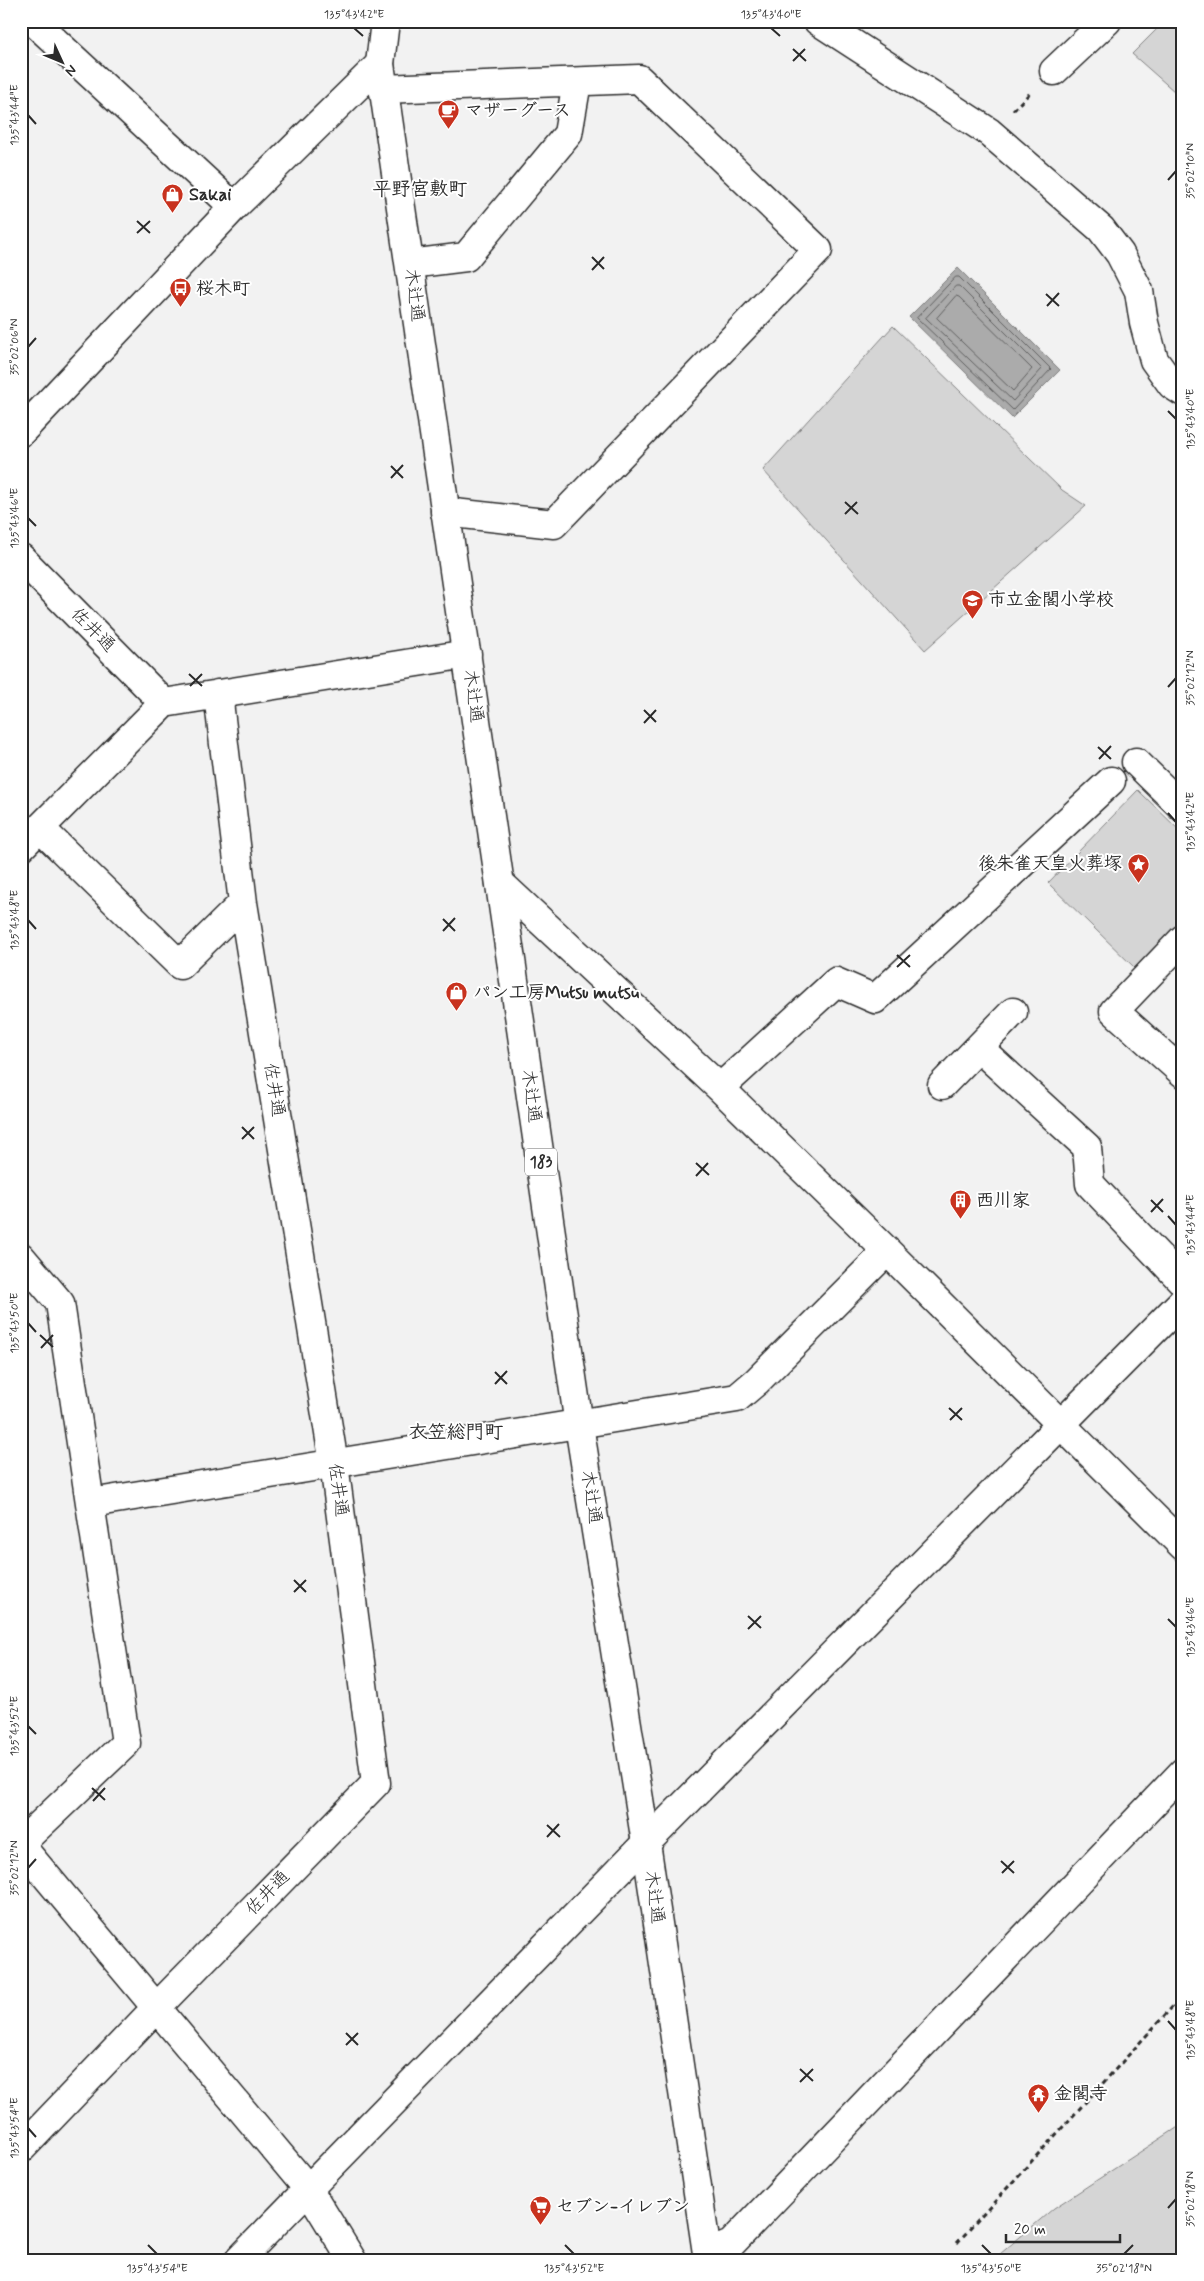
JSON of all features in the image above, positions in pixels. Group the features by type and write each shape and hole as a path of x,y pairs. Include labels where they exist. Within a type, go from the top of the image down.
{"street":[{"path":"33,21 234,207"},
{"name":"木辻通","path":"385,21 382,76 579,1425 646,1843 708,2257"},
{"path":"818,21 989,132 1101,229 1120,254 1139,291 1144,323 1154,360 1172,385 1183,392"},
{"path":"1054,71 1107,21"},
{"path":"21,432 234,207 382,76 577,82 639,79 818,250 554,524 446,512"},
{"path":"410,264 466,256 568,134 577,82"},
{"name":"佐井通","path":"21,558 164,703"},
{"path":"21,848 164,703 467,654"},
{"name":"佐井通","path":"21,2149 156,2007 376,1783 334,1464 243,903 218,694"},
{"path":"1136,762 1183,808"},
{"path":"720,1088 836,982 876,998 1111,781"},
{"path":"40,828 180,965 243,903"},
{"path":"500,882 720,1088 887,1251 1183,1546"},
{"path":"1183,939 1114,1011 1183,1073"},
{"path":"942,1085 1013,1012"},
{"path":"979,1048 1087,1147 1090,1184 1183,1282"},
{"path":"91,1503 737,1398 757,1381 887,1251"},
{"path":"21,1257 60,1303 126,1743 21,1844 308,2190 352,2260"},
{"path":"239,2260 646,1843 1183,1301"},
{"path":"708,2257 731,2244 1183,1772"}],"path":[{"path":"989,132 1054,71"},
{"path":"957,2243 1176,2003 1183,2001"}],"shaded area":[{"path":"1165,21 1183,21 1183,99 1132,54"},
{"path":"893,326 1062,490 1086,506 925,650 763,470"},
{"path":"1138,790 1183,834 1183,923 1137,970 1048,883"},
{"path":"1183,2124 1183,2260 993,2260 1054,2208"}],"water":[{"path":"958,268 1060,370 1012,418 909,317"}],"place":[{"name":"マザーグース","path":"449,130"},
{"name":"Sakai","path":"173,214"},
{"name":"桜木町","path":"180,308"},
{"name":"市立金閣小学校","path":"972,619"},
{"name":"後朱雀天皇火葬塚","path":"1138,883"},
{"name":"パン工房Mutsu mutsu","path":"457,1012"},
{"name":"西川家","path":"960,1220"},
{"name":"金閣寺","path":"1038,2113"},
{"name":"セブン-イレブン","path":"540,2226"}],"district":[{"name":"平野宮敷町","path":"420,189"},
{"name":"衣笠総門町","path":"456,1432"}]}
